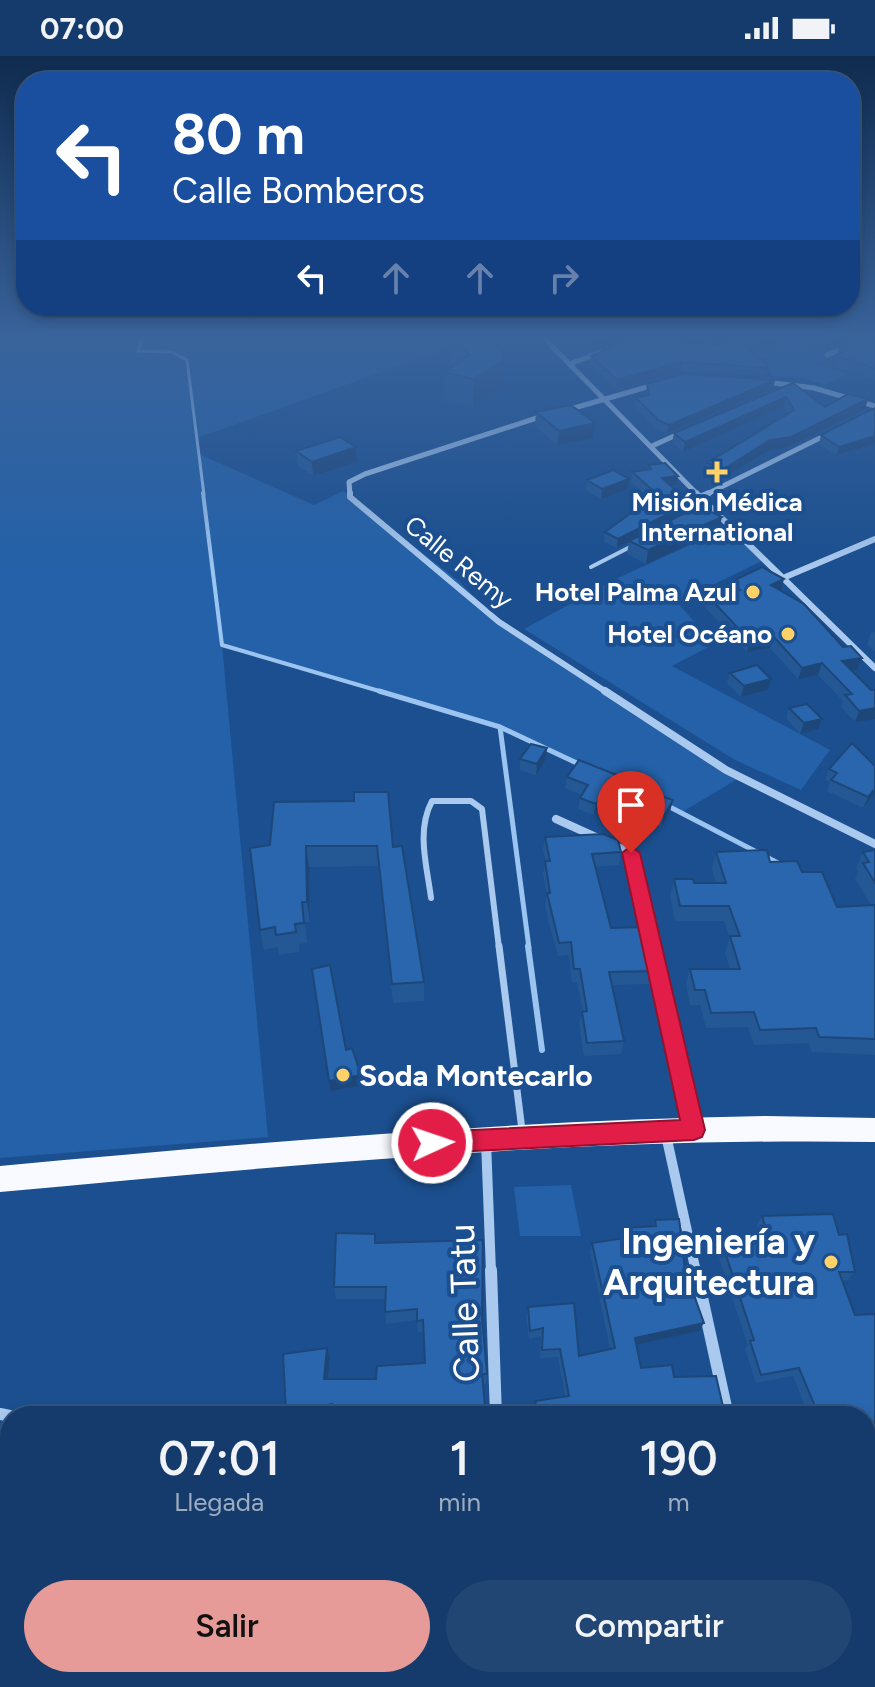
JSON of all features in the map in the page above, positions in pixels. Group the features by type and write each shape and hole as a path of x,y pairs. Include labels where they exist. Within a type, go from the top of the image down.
{"highway":[{"path":"0,1179 352,1147 665,1130 875,1130"}],"street":[{"name":"Calle Remy","path":"549,414 365,474 349,482 350,497 499,622 726,770 875,844"},
{"path":"619,414 875,668"},
{"path":"652,446 694,428"},
{"path":"700,497 835,430"},
{"path":"783,578 875,539"},
{"path":"556,819 631,853 694,1130"},
{"path":"665,1130 726,1406"},
{"name":"Calle Tatu","path":"486,1140 496,1406"}],"lane":[{"path":"696,513 710,507"},
{"path":"591,567 644,540"},
{"path":"431,898 424,822 426,809 432,801 471,801 482,809 523,1138"}],"shaded area":[{"path":"0,414 264,414 197,438 199,454 314,505 343,491 461,583 495,619 741,777 682,812 500,727 222,645 268,1137 0,1158"},
{"path":"727,528 762,561 677,602 714,644 672,666 830,750 801,790 735,760 524,629 620,577"},
{"path":"571,1185 581,1236 520,1236 514,1187"}],"building":[{"path":"539,414 583,414 595,423 559,431"},
{"path":"652,414 695,414 669,425"},
{"path":"719,414 748,414 685,442 674,433"},
{"path":"787,414 837,414 791,437 770,440 724,469 707,463"},
{"path":"863,414 875,414 875,436 839,447 821,435"},
{"path":"340,437 356,447 312,462 296,451"},
{"path":"665,463 678,476 662,478 690,503 618,539 605,532 657,494 632,472 651,469 648,465"},
{"path":"613,470 629,479 602,489 587,480"},
{"path":"699,506 722,517 648,550 629,541"},
{"path":"762,567 784,579 771,585 804,604 843,647 851,646 862,658 842,661 871,690 875,690 875,708 859,711 845,695 852,694 822,663 802,668 774,637 750,641 708,596 740,590 728,583"},
{"path":"757,665 771,679 744,686 730,673"},
{"path":"807,704 822,719 804,723 789,708"},
{"path":"852,743 875,766 875,789 868,797 831,780 837,773 829,769"},
{"path":"531,744 547,748 537,764 520,759"},
{"path":"579,760 649,788 640,800 607,788 596,804 580,798 588,785 567,777"},
{"path":"354,792 388,792 393,847 402,846 424,982 392,984 377,846 306,846 307,902 302,902 304,923 295,924 296,932 276,935 275,927 260,930 250,848 270,845 274,802 354,801"},
{"path":"649,792 673,800 664,816 640,808"},
{"path":"603,834 618,840 621,852 592,854 611,928 644,927 656,971 609,972 624,1041 587,1043 582,1012 587,1011 580,969 574,969 571,942 559,943 547,893 550,893 545,861 550,861 545,837"},
{"path":"767,850 770,862 797,861 802,872 822,872 837,907 875,905 875,1039 819,1037 816,1028 760,1030 754,1012 711,1013 705,990 695,990 690,969 740,969 730,936 740,936 729,906 680,906 674,879 693,879 694,883 726,883 716,852"},
{"path":"875,850 875,883 863,863 869,862 863,852"},
{"path":"330,965 346,1050 352,1048 361,1075 329,1081 312,969"},
{"path":"833,1214 839,1235 847,1234 855,1272 839,1272 855,1315 875,1314 875,1406 815,1406 799,1368 761,1375 750,1341 754,1340 722,1243 771,1244 762,1216"},
{"path":"679,1219 685,1270 704,1323 635,1338 641,1368 672,1365 674,1377 716,1376 723,1406 536,1406 535,1401 569,1396 560,1349 542,1350 543,1328 530,1331 528,1307 574,1303 579,1356 615,1348 592,1243 625,1238 623,1228 656,1226 655,1220"},
{"path":"336,1233 375,1234 375,1243 483,1240 482,1318 487,1374 482,1374 485,1406 286,1406 283,1354 327,1348 324,1379 376,1379 377,1366 425,1363 423,1320 417,1321 417,1309 385,1312 386,1287 334,1287"}],"waterway":[{"path":"194,414 204,495"},
{"path":"203,493 222,645 386,693"},
{"path":"379,691 500,727"},
{"path":"500,727 581,765"},
{"path":"500,727 529,948"},
{"path":"666,805 778,863"},
{"path":"528,946 542,1050"}],"place":[{"name":"Misión Médica International","path":"717,472"},
{"name":"Hotel Palma Azul","path":"753,592"},
{"name":"Hotel Océano","path":"788,634"},
{"name":"Soda Montecarlo","path":"343,1075"},
{"name":"Ingeniería y Arquitectura","path":"831,1262"}],"route":[{"path":"432,1143 694,1130 631,853"}]}
